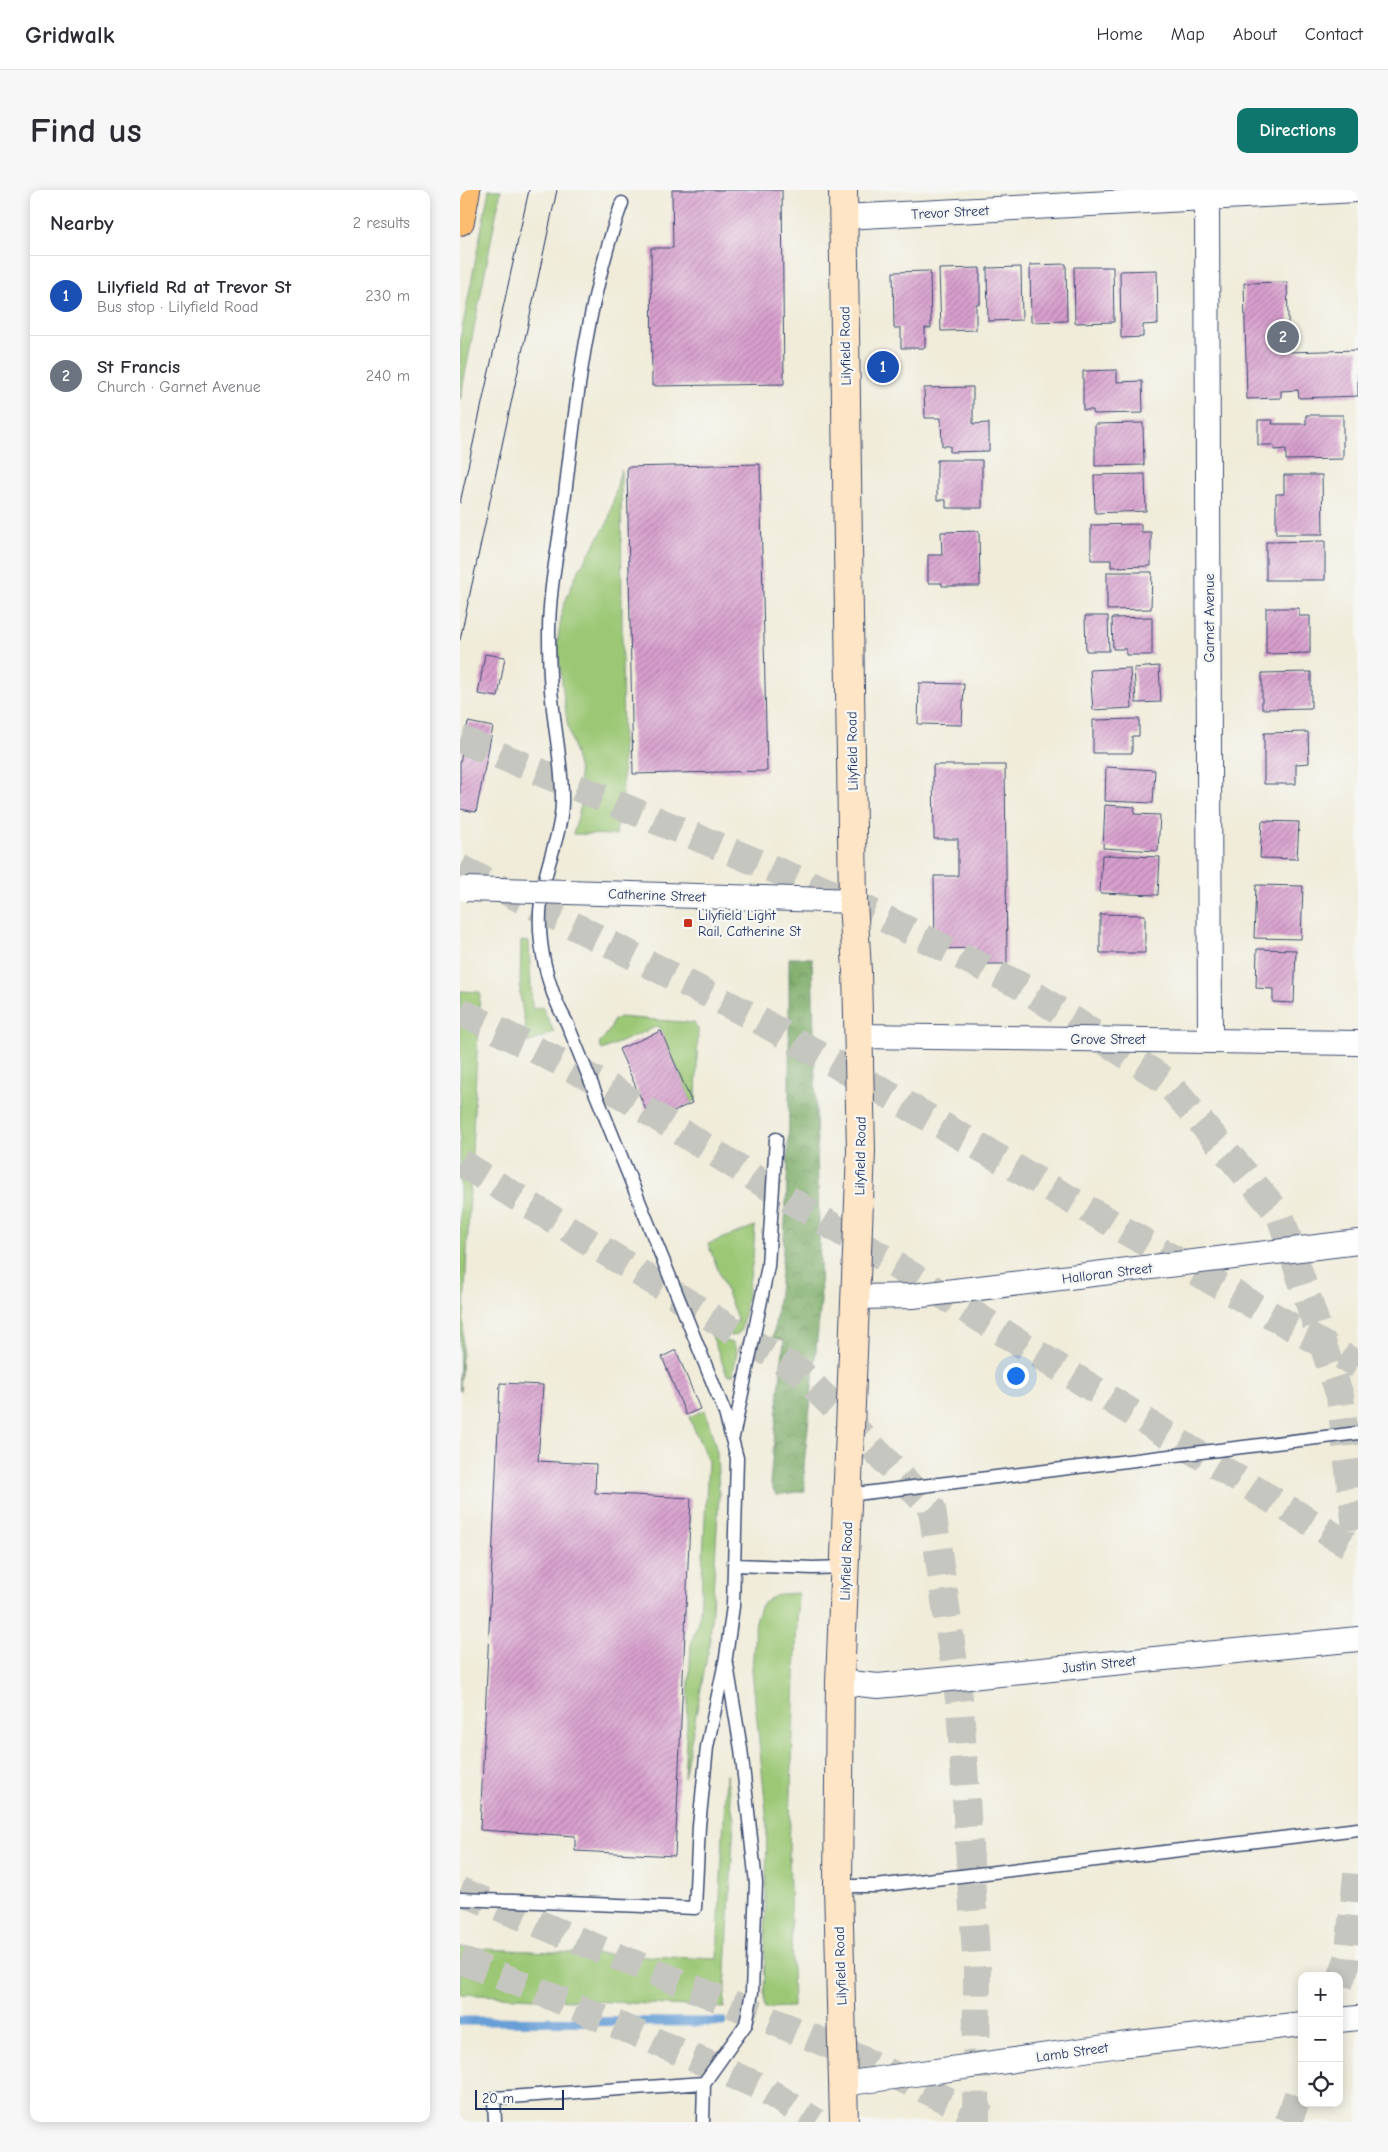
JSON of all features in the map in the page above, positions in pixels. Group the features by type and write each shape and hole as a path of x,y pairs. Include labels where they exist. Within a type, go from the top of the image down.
{"highway":[{"path":"460,221 466,190"}],"main road":[{"name":"Lilyfield Road","path":"843,190 853,901 859,1036 861,1151 840,1682 838,1886 844,2122"}],"street":[{"name":"Trevor Street","path":"844,217 1357,190"},
{"name":"Garnet Avenue","path":"1207,197 1210,1039"},
{"name":"Catherine Street","path":"460,888 853,901"},
{"name":"Grove Street","path":"859,1036 1210,1039 1358,1043"},
{"name":"Halloran Street","path":"856,1297 913,1296 1358,1242"},
{"name":"Justin Street","path":"840,1682 878,1686 1358,1639"},
{"path":"1343,2020 1358,2018"},
{"name":"Lamb Street","path":"843,2084 1120,2045 1298,2024"}],"lane":[{"path":"460,1898 695,1908 699,1826 707,1747 726,1657 733,1606 737,1458 725,1413 567,1022 552,992 544,964 540,902 559,828 562,804 561,764 552,698 549,640 554,573 582,362 595,294 622,203"},
{"path":"732,1442 768,1266 776,1139"},
{"path":"848,1495 1358,1433"},
{"path":"734,1565 814,1568 845,1567"},
{"path":"703,2122 704,2083 746,2024 752,1992 756,1883 741,1749 726,1657"},
{"path":"838,1886 876,1886 1358,1829"},
{"path":"495,2122 494,2098 704,2083"}],"green space":[{"path":"489,190 501,190 460,400 460,340"},
{"path":"621,469 623,788 616,835 573,834 581,806 579,771 567,722 557,643 563,607 576,575 608,522"},
{"path":"521,941 529,942 532,1009 542,1007 554,1032 528,1043 520,995"},
{"path":"789,958 812,958 821,1301 804,1466 805,1491 776,1495 770,1482 784,1340 773,1338 784,1244 788,1149"},
{"path":"460,991 480,992 460,1391"},
{"path":"619,1017 694,1023 698,1029 696,1101 692,1103 658,1026 602,1050 599,1044 611,1028 613,1021"},
{"path":"755,1226 753,1259 741,1331 736,1335 730,1336 727,1326 738,1321 708,1244"},
{"path":"716,1331 720,1340 733,1343 737,1351 733,1375 727,1375 711,1333"},
{"path":"705,1410 717,1452 719,1496 710,1641 684,1778 691,1645 700,1614 708,1461 689,1417"},
{"path":"798,1593 789,1850 793,2007 764,2008 767,1822 752,1670 756,1617 763,1602 780,1594"},
{"path":"726,1774 734,1820 724,2008 460,1994 460,1948 717,1959"}],"building":[{"path":"672,190 782,190 784,384 652,386 651,248 673,248"},
{"path":"1066,264 1067,321 1031,322 1030,265"},
{"path":"1021,267 1022,320 988,321 987,268"},
{"path":"1074,267 1113,267 1114,322 1075,323"},
{"path":"980,268 980,304 976,304 976,330 941,331 939,269"},
{"path":"1157,270 1158,324 1143,325 1143,337 1121,338 1120,271"},
{"path":"930,271 931,328 925,328 925,348 901,348 901,328 894,328 893,272"},
{"path":"1287,282 1289,352 1358,350 1358,396 1299,398 1298,390 1281,391 1281,398 1247,399 1244,283"},
{"path":"1117,370 1117,382 1142,381 1143,413 1093,414 1093,410 1083,410 1083,371"},
{"path":"973,387 973,424 989,423 989,451 950,452 950,446 942,446 941,418 925,418 924,388"},
{"path":"1306,415 1343,415 1343,459 1286,460 1286,449 1274,450 1274,445 1258,445 1258,420 1273,420 1272,424 1306,424"},
{"path":"1143,423 1144,465 1095,466 1095,424"},
{"path":"937,460 982,460 982,508 946,508 946,500 937,500"},
{"path":"760,464 767,771 633,774 627,467"},
{"path":"1145,474 1146,511 1095,513 1094,475"},
{"path":"1284,475 1322,475 1323,534 1276,534 1276,494 1284,494"},
{"path":"1141,524 1141,532 1151,532 1151,566 1111,567 1111,560 1091,560 1091,525"},
{"path":"979,531 980,586 942,586 942,583 928,583 928,555 942,555 941,532"},
{"path":"1325,541 1325,580 1266,580 1266,542"},
{"path":"1107,572 1152,572 1151,609 1107,610"},
{"path":"1266,608 1299,608 1299,616 1310,616 1310,653 1266,654"},
{"path":"1085,616 1108,616 1109,651 1086,651"},
{"path":"1152,617 1152,655 1126,655 1126,649 1113,649 1112,618"},
{"path":"485,654 505,657 498,697 478,694"},
{"path":"1159,666 1161,702 1136,703 1134,668"},
{"path":"1130,668 1132,708 1093,710 1090,670"},
{"path":"1311,672 1311,708 1262,709 1262,673"},
{"path":"919,683 964,684 962,725 918,724"},
{"path":"1139,719 1139,736 1132,736 1132,753 1093,753 1093,720"},
{"path":"468,722 493,727 476,812 460,809 460,763"},
{"path":"1308,732 1309,763 1296,764 1296,784 1264,784 1264,733"},
{"path":"933,765 1005,765 1007,964 977,964 977,948 935,949 934,876 958,876 958,839 934,839"},
{"path":"1106,767 1155,770 1153,803 1105,801"},
{"path":"1105,805 1135,807 1134,814 1160,815 1158,851 1103,848"},
{"path":"1262,821 1299,822 1297,859 1260,858"},
{"path":"1102,855 1160,857 1158,895 1100,893"},
{"path":"1256,885 1303,886 1301,939 1254,938"},
{"path":"1100,914 1145,915 1145,953 1100,953"},
{"path":"1257,949 1296,950 1294,1003 1273,1002 1273,989 1256,988"},
{"path":"661,1031 692,1103 651,1121 619,1049"},
{"path":"676,1350 700,1409 686,1415 662,1357"},
{"path":"500,1383 543,1385 538,1461 596,1464 595,1493 691,1498 675,1856 575,1851 575,1836 480,1830"}],"waterway":[{"path":"460,2021 723,2022"}],"tunnel":[{"path":"460,739 843,898 1021,986 1166,1081 1280,1215 1340,1396 1358,1544"},
{"path":"460,868 757,1019 1358,1365"},
{"path":"460,1011 612,1089 1259,1492 1358,1550"},
{"path":"460,1162 800,1372 932,1509 960,1706 977,1971 976,2122"},
{"path":"1343,1973 1348,1959 1358,1866"},
{"path":"460,1891 837,2048 991,2121"},
{"path":"460,1960 534,1989 761,2087 816,2122"},
{"path":"1288,2122 1298,2096"}],"tram line":[{"path":"460,503 529,190"},
{"path":"460,640 557,190"}],"place":[{"name":"St Francis","path":"1283,337"},
{"name":"Lilyfield Rd at Trevor St","path":"883,367"},
{"name":"Lilyfield Light Rail, Catherine St","path":"688,923"}]}
